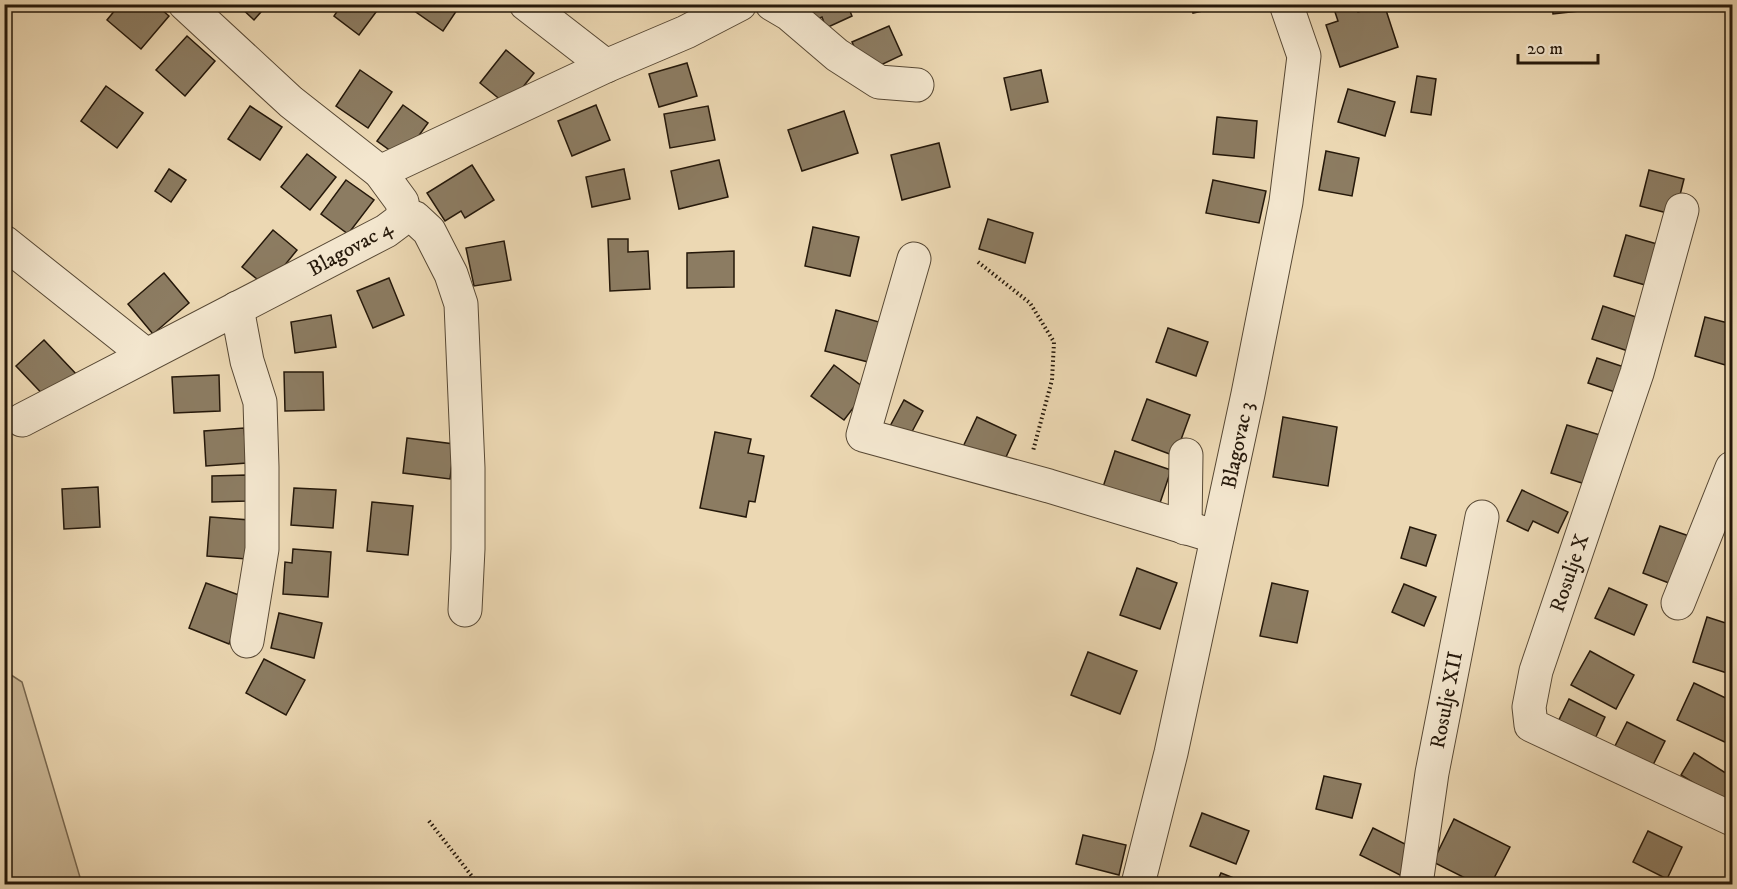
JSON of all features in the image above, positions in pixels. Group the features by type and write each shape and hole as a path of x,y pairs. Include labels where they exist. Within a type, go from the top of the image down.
{"street":[{"name":"Blagovac 4","path":"22,420 386,231 404,215 402,202 380,172 291,102 185,4"},
{"path":"526,4 606,66"},
{"path":"380,172 606,66 686,32 740,4"},
{"path":"772,4 789,14 837,55 879,82 917,86"},
{"name":"Blagovac 3","path":"1138,885 1171,753 1248,394 1286,202 1304,56 1286,4"},
{"name":"Rosulje X","path":"1682,210 1637,373 1536,670 1530,707 1531,725 1732,819"},
{"path":"404,215 415,218 429,231 451,274 461,304 468,468 465,610"},
{"path":"4,242 146,355"},
{"path":"914,259 863,435 1036,482 1217,537"},
{"path":"237,308 247,361 260,402 262,549 247,641"},
{"path":"1185,528 1186,455"},
{"path":"1678,603 1732,468"},
{"name":"Rosulje XII","path":"1416,885 1432,773 1482,517"}],"path":[{"path":"978,262 1030,303 1054,342 1052,380 1029,470 1036,482"},
{"path":"429,821 478,885"}],"shaded area":[{"path":"5,671 22,682 82,884 5,884"}],"building":[{"path":"120,4 155,4 169,16 141,49 107,20"},
{"path":"237,4 268,4 254,20"},
{"path":"342,4 382,4 359,35 334,16"},
{"path":"417,4 461,4 443,31 413,10"},
{"path":"796,4 847,4 852,16 826,28 822,17 805,25"},
{"path":"1191,4 1234,4 1193,13"},
{"path":"1355,4 1358,12 1384,4 1398,47 1340,67 1326,25 1338,21 1334,9"},
{"path":"1552,4 1606,4 1606,8 1553,14"},
{"path":"889,26 902,55 866,72 852,42"},
{"path":"187,36 215,61 185,96 156,70"},
{"path":"506,50 534,73 508,106 480,83"},
{"path":"687,63 697,96 659,107 649,74"},
{"path":"360,70 392,92 368,128 336,106"},
{"path":"1041,70 1048,102 1011,110 1004,78"},
{"path":"1417,76 1436,79 1431,115 1411,112"},
{"path":"106,86 143,113 117,148 81,121"},
{"path":"1348,89 1395,102 1385,136 1338,122"},
{"path":"403,105 428,123 402,159 377,141"},
{"path":"596,105 610,140 572,156 558,121"},
{"path":"250,106 282,127 260,160 228,139"},
{"path":"708,106 715,140 670,148 664,114"},
{"path":"844,111 858,153 802,171 788,130"},
{"path":"1217,117 1257,121 1254,158 1213,154"},
{"path":"939,143 950,187 902,200 891,155"},
{"path":"1326,151 1359,158 1352,196 1319,190"},
{"path":"307,154 336,177 310,210 281,187"},
{"path":"719,160 728,197 679,209 671,171"},
{"path":"472,165 494,200 465,218 461,211 445,221 427,193"},
{"path":"169,169 186,180 171,202 155,191"},
{"path":"624,169 630,199 592,207 586,177"},
{"path":"1649,170 1684,179 1675,215 1640,206"},
{"path":"346,180 374,200 348,234 321,214"},
{"path":"1213,180 1266,191 1259,223 1206,213"},
{"path":"988,219 1033,233 1025,263 979,249"},
{"path":"813,227 859,237 850,276 805,266"},
{"path":"273,230 297,250 267,287 242,267"},
{"path":"1626,235 1664,246 1652,287 1614,276"},
{"path":"608,239 628,239 628,252 648,251 650,289 610,291"},
{"path":"504,241 511,280 474,286 466,248"},
{"path":"734,251 734,287 687,288 687,253"},
{"path":"164,273 189,303 153,334 128,304"},
{"path":"389,278 404,315 373,328 357,291"},
{"path":"1603,306 1642,319 1631,352 1592,339"},
{"path":"836,310 886,324 876,364 825,351"},
{"path":"331,315 336,347 295,353 291,322"},
{"path":"1705,317 1732,324 1732,367 1695,356"},
{"path":"1168,328 1208,342 1196,376 1156,362"},
{"path":"44,340 78,376 50,402 16,366"},
{"path":"1597,358 1630,369 1621,394 1588,383"},
{"path":"834,365 867,390 844,420 811,396"},
{"path":"284,372 323,372 324,410 285,411"},
{"path":"219,375 220,411 174,413 172,377"},
{"path":"1147,399 1190,415 1175,456 1132,440"},
{"path":"904,400 923,411 907,441 888,430"},
{"path":"977,417 1016,435 1001,468 961,451"},
{"path":"1283,417 1337,427 1328,486 1273,477"},
{"path":"1567,425 1600,435 1585,484 1551,473"},
{"path":"244,428 247,463 206,466 204,431"},
{"path":"715,432 751,439 748,453 764,456 755,502 749,501 746,517 700,508"},
{"path":"407,438 454,444 450,479 403,473"},
{"path":"1115,451 1171,470 1157,512 1101,493"},
{"path":"246,475 247,501 212,502 212,476"},
{"path":"98,487 100,527 64,529 62,489"},
{"path":"294,488 336,490 333,528 291,525"},
{"path":"1522,490 1568,512 1558,533 1533,521 1528,531 1507,521"},
{"path":"372,502 413,506 408,555 367,551"},
{"path":"210,517 250,520 247,559 207,556"},
{"path":"1660,526 1692,537 1674,585 1643,573"},
{"path":"1410,527 1436,535 1426,566 1401,558"},
{"path":"293,549 331,552 328,597 283,594 285,562 292,563"},
{"path":"1137,568 1177,583 1160,629 1120,615"},
{"path":"206,583 247,598 229,644 189,628"},
{"path":"1272,583 1308,591 1297,643 1260,636"},
{"path":"1404,584 1436,597 1424,626 1392,612"},
{"path":"1609,588 1647,605 1634,635 1595,618"},
{"path":"279,613 322,623 314,658 271,648"},
{"path":"1707,617 1732,625 1730,674 1693,662"},
{"path":"1590,651 1634,675 1616,709 1571,685"},
{"path":"1088,652 1137,671 1120,714 1071,695"},
{"path":"264,659 305,680 286,715 246,693"},
{"path":"1694,683 1732,701 1732,737 1729,744 1677,720"},
{"path":"1569,699 1605,717 1593,743 1556,726"},
{"path":"1627,722 1665,741 1651,769 1613,750"},
{"path":"1694,753 1732,777 1732,788 1724,802 1681,775"},
{"path":"1324,776 1361,784 1352,818 1316,809"},
{"path":"1202,813 1249,831 1236,864 1190,846"},
{"path":"1454,819 1510,847 1491,884 1477,884 1433,862"},
{"path":"1373,828 1415,849 1402,876 1360,855"},
{"path":"1648,831 1682,847 1667,879 1633,862"},
{"path":"1083,835 1126,845 1119,875 1076,864"},
{"path":"1221,873 1249,884 1216,884"}]}
